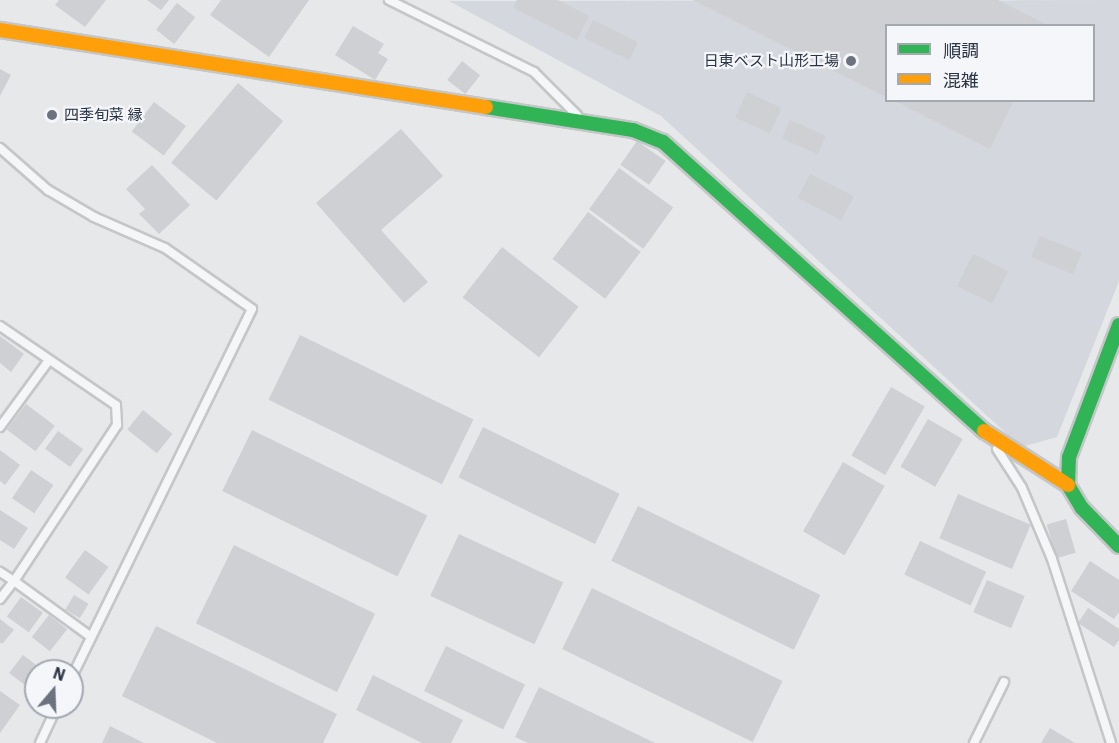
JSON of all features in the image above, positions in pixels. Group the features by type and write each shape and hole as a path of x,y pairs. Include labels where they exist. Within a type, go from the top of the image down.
{"main road":[{"path":"0,30 633,130 663,142 986,433 1068,484 1082,508 1119,546"},
{"path":"1068,484 1069,457 1119,325"}],"lane":[{"path":"389,0 534,72 586,124"},
{"path":"0,148 48,190 94,217 165,248 252,309 81,659"},
{"path":"0,326 116,405 117,425 0,599"},
{"path":"0,427 50,360"},
{"path":"986,433 1022,488 1052,560 1111,743"},
{"path":"0,572 91,637"},
{"path":"974,743 1004,682"},
{"path":"40,743 51,719"}],"shaded area":[{"path":"1119,0 1119,281 1057,437 1021,447 661,116 449,1"}],"building":[{"path":"59,0 106,0 85,27 55,5"},
{"path":"147,0 169,0 161,10"},
{"path":"221,0 309,0 269,57 210,15"},
{"path":"517,0 558,0 589,16 577,40 513,8"},
{"name":"日東ベスト山形工場","path":"693,0 998,0 1045,24 885,24 885,96"},
{"path":"177,3 195,17 174,44 156,30"},
{"path":"593,20 638,42 629,60 584,38"},
{"path":"353,26 384,44 378,53 388,59 375,80 335,55"},
{"path":"462,61 480,75 465,94 447,80"},
{"path":"0,69 11,75 0,96"},
{"path":"238,83 283,121 216,201 171,163"},
{"path":"747,92 781,108 770,133 735,117"},
{"path":"154,102 186,126 164,156 132,132"},
{"path":"897,102 1013,102 990,149"},
{"path":"790,120 826,136 817,154 782,138"},
{"path":"401,129 443,176 381,230 428,282 404,303 316,203"},
{"path":"637,141 666,161 649,185 620,165"},
{"path":"152,165 190,205 159,234 139,214 145,209 126,189"},
{"path":"619,168 673,207 643,249 589,209"},
{"path":"810,174 854,196 841,220 798,198"},
{"path":"588,212 641,252 605,299 552,259"},
{"path":"1040,236 1082,253 1073,274 1031,257"},
{"path":"502,247 578,307 539,357 463,297"},
{"path":"973,254 1008,271 992,303 957,286"},
{"path":"300,335 473,420 442,484 268,400"},
{"path":"0,336 24,354 11,372 0,363"},
{"path":"891,387 925,406 885,475 852,455"},
{"path":"26,404 55,426 35,451 7,430"},
{"path":"143,410 173,434 157,453 127,429"},
{"path":"928,419 963,439 935,487 900,467"},
{"path":"483,427 620,494 595,544 458,477"},
{"path":"252,430 427,515 397,577 222,491"},
{"path":"58,431 83,449 70,467 45,449"},
{"path":"0,450 20,465 5,485 0,481"},
{"path":"843,462 885,486 845,555 803,531"},
{"path":"31,470 53,485 34,513 12,498"},
{"path":"958,494 1031,525 1012,569 939,538"},
{"path":"638,506 820,595 794,650 611,561"},
{"path":"0,510 28,528 14,549 0,540"},
{"path":"1066,519 1076,553 1056,558 1047,525"},
{"path":"459,534 563,583 534,644 430,596"},
{"path":"920,541 986,572 971,605 904,575"},
{"path":"234,545 375,614 337,692 196,623"},
{"path":"85,550 108,567 88,595 65,578"},
{"path":"1090,561 1119,580 1119,612 1114,619 1071,591"},
{"path":"987,580 1025,596 1011,628 973,612"},
{"path":"592,588 783,681 753,742 562,649"},
{"path":"74,595 89,604 80,618 65,610"},
{"path":"21,597 43,613 29,632 7,616"},
{"path":"1088,608 1119,629 1119,640 1114,647 1078,623"},
{"path":"49,615 67,629 50,651 32,637"},
{"path":"0,619 14,630 2,644 0,642"},
{"path":"156,626 337,714 323,743 217,743 122,696"},
{"path":"446,646 525,685 503,730 424,691"},
{"path":"23,655 28,659 24,659 24,684 9,673"},
{"path":"373,675 463,720 451,743 422,743 356,710"},
{"path":"539,687 655,743 528,743 515,737"},
{"path":"0,691 20,705 0,733"},
{"path":"110,726 144,743 102,743"},
{"path":"1050,728 1075,743 1041,743"}],"traffic: fast":[{"path":"486,107 633,130 663,142 984,431"},
{"path":"1119,325 1069,457 1068,485 1082,508 1119,546"}],"traffic: slow":[{"path":"0,30 486,107"},
{"path":"984,431 1068,485"}],"place":[{"name":"日東ベスト山形工場","path":"851,61"},
{"name":"四季旬菜 縁","path":"52,115"}]}
